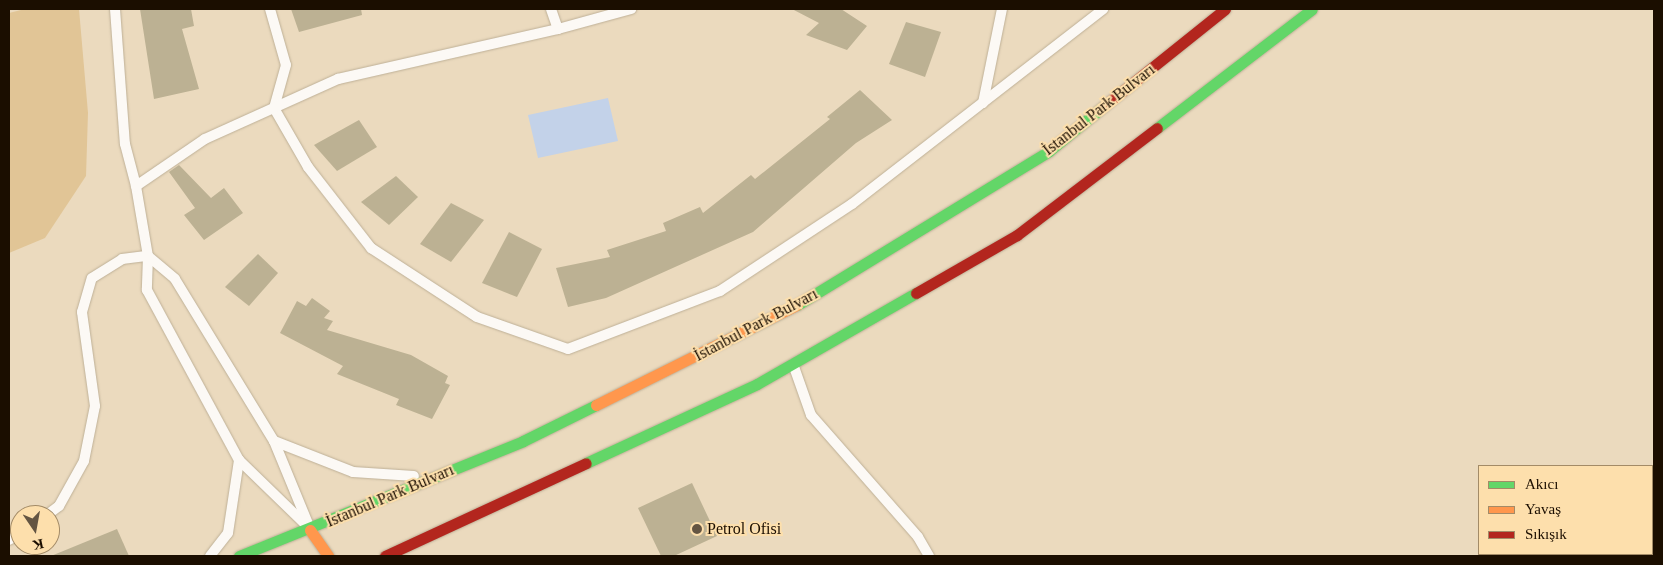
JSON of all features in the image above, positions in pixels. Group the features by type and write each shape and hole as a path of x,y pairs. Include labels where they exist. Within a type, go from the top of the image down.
{"main road":[{"name":"İstanbul Park Bulvarı","path":"239,556 310,530 523,441 782,314 1049,151 1225,9"},
{"path":"385,556 757,384 1017,236 1312,9"},
{"path":"310,530 328,556"}],"lane":[{"path":"115,9 125,144 136,186 148,256 146,290 239,460 310,530"},
{"path":"270,9 286,65 274,108 308,167 372,248 478,317 568,349 720,291 852,204 1103,9"},
{"path":"551,9 558,29"},
{"path":"136,186 205,139 338,79 558,29 631,9"},
{"path":"982,103 1002,9"},
{"path":"60,505 84,461 95,406 82,312 92,278 122,259 148,256 175,279 274,441 310,530"},
{"path":"793,364 811,415 918,537 930,556"},
{"path":"274,441 352,472 432,478"},
{"path":"210,556 228,533 239,460"}],"shaded area":[{"path":"25,9 79,9 88,113 86,176 45,238 9,253 9,13"}],"water":[{"path":"608,98 618,141 538,158 528,115"}],"building":[{"path":"140,9 191,9 194,26 182,29 199,89 154,99"},
{"path":"291,9 361,9 362,15 299,32"},
{"path":"792,9 841,9 867,26 847,50 806,35 819,23"},
{"path":"906,22 941,32 925,77 889,64"},
{"path":"860,90 892,120 856,143 753,232 606,298 568,307 556,268 610,257 607,250 666,231 663,223 700,207 703,213 751,175 755,179 830,119 827,117"},
{"path":"359,120 377,147 337,171 314,145"},
{"path":"179,165 211,198 224,188 243,213 204,240 184,215 195,208 169,172"},
{"path":"396,176 418,197 389,225 361,202"},
{"path":"451,203 484,220 451,262 420,244"},
{"path":"509,232 542,249 517,297 482,283"},
{"path":"258,254 278,273 249,306 225,287"},
{"path":"312,298 330,311 324,318 333,321 327,330 411,355 448,376 445,383 450,385 432,419 396,405 399,399 337,374 343,366 280,333 297,301 306,306"},
{"path":"692,483 717,536 674,556 661,556 638,508"},
{"path":"117,529 129,556 51,556 60,555 60,552"}],"traffic: fast":[{"path":"1157,128 1312,9"},
{"path":"797,305 1049,151 1104,106"},
{"path":"586,463 757,384 916,293"},
{"path":"239,556 523,441 596,405"}],"traffic: slow":[{"path":"596,405 797,305"},
{"path":"310,530 328,556"}],"traffic: jam":[{"path":"1104,106 1225,9"},
{"path":"916,293 1017,235 1157,128"},
{"path":"385,556 586,463"}],"place":[{"name":"Petrol Ofisi","path":"697,529"}]}
